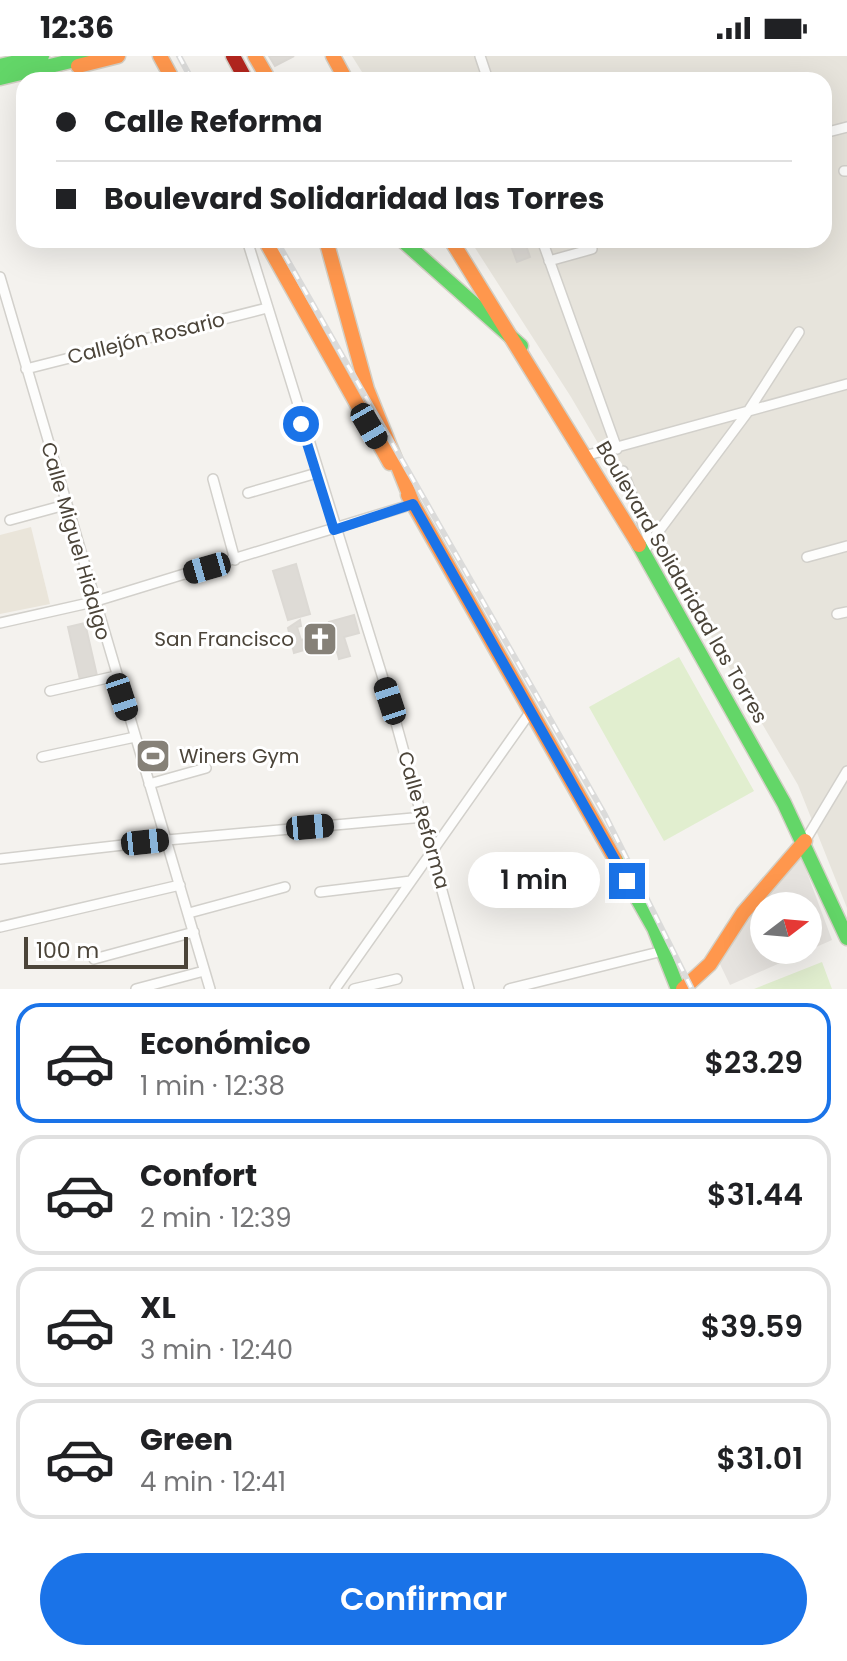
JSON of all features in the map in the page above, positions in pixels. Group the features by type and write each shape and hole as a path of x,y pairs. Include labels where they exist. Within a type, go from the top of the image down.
{"main road":[{"path":"0,66 42,56"},
{"path":"25,72 92,56"},
{"path":"51,72 118,56"},
{"path":"269,248 531,711 663,951 680,989 710,964 743,913 805,841"},
{"path":"328,248 367,389 413,504"},
{"name":"Boulevard Solidaridad las Torres","path":"411,248 521,346"},
{"name":"Boulevard Solidaridad las Torres","path":"456,248 647,547 840,902 847,938"}],"street":[{"name":"Calle Reforma","path":"249,248 433,846 469,989"},
{"path":"545,248 617,449"},
{"path":"549,261 592,249"},
{"name":"Calle Miguel Hidalgo","path":"0,277 93,602 210,989"},
{"name":"Callejón Rosario","path":"26,369 267,308"},
{"path":"647,547 747,413 799,332"},
{"path":"588,455 847,384"},
{"path":"290,427 301,424"},
{"path":"623,471 647,547"},
{"path":"248,493 317,473"},
{"path":"213,479 235,560"},
{"path":"0,623 93,602 413,504"},
{"path":"10,520 65,505"},
{"path":"807,557 847,546"},
{"path":"50,691 116,676"},
{"path":"335,989 531,711"},
{"path":"42,757 135,737"},
{"path":"149,784 206,768"},
{"path":"805,841 847,771"},
{"path":"0,859 167,840 424,817"},
{"path":"320,892 411,881"},
{"path":"0,927 180,885"},
{"path":"189,913 285,887"},
{"path":"94,959 194,932"},
{"path":"509,989 663,951"},
{"path":"136,989 204,971"},
{"path":"354,989 397,979"}],"shaded area":[{"path":"352,56 847,56 847,908 798,785 571,397 475,248 832,248 832,72 362,72"},
{"path":"31,527 50,604 0,614 0,535"},
{"path":"799,851 814,892 769,892"},
{"path":"822,913 832,940 822,944"},
{"path":"750,917 750,964 778,964 730,985 718,960"}],"green space":[{"path":"679,657 754,791 664,841 589,707"},
{"path":"822,962 832,989 754,989"}],"building":[{"path":"269,56 294,56 275,66"},
{"path":"512,248 527,248 530,257 517,262"},
{"path":"296,564 310,614 288,620 273,571"},
{"path":"354,615 359,633 344,637 350,656 339,659 329,622"},
{"path":"300,620 301,626 297,627 301,640 308,638 306,633 310,632 314,647 294,653 288,628"},
{"path":"85,623 98,680 81,684 68,627"},
{"name":"San Francisco","path":"322,625 328,646 326,652 318,654 307,628"}],"railway":[{"path":"179,56 188,72"},
{"path":"281,248 605,815 692,989"}],"traffic: fast":[{"path":"0,66 42,56"},
{"path":"25,72 92,56"},
{"path":"0,78 16,74"},
{"path":"411,248 521,346"},
{"path":"639,545 784,803 847,938"},
{"path":"615,859 654,928 678,989"}],"traffic: slow":[{"path":"78,66 118,56"},
{"path":"160,56 169,72"},
{"path":"255,56 264,72"},
{"path":"333,56 342,72"},
{"path":"269,248 390,463"},
{"path":"328,248 367,389 413,504"},
{"path":"456,248 639,545"},
{"path":"408,495 615,859"},
{"path":"683,989 710,964 743,913 805,841"}],"traffic: jam":[{"path":"233,56 242,72"}],"place":[{"name":"San Francisco","path":"320,639"},
{"name":"Winers Gym","path":"153,756"}],"route":[{"path":"301,424 334,530 413,504 627,881"}]}
